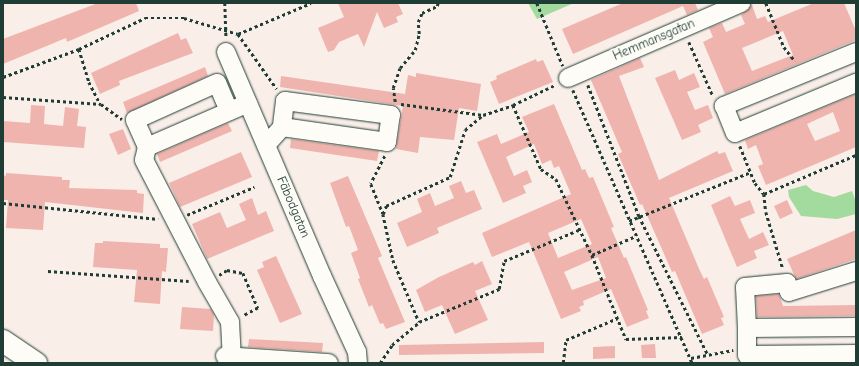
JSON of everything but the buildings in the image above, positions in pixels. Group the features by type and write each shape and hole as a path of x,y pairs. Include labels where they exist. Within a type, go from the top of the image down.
{"main road":[{"path":"3,341 36,363"}],"street":[{"name":"Hemmansgatan","path":"575,74 741,3"},
{"name":"Fäbodgatan","path":"226,52 357,352 358,363"},
{"path":"856,52 724,106 735,133 856,83"},
{"path":"229,111 217,84 135,120 147,147 144,160 206,282 230,322 229,356 329,363"},
{"path":"266,145 282,127 285,101 393,109 388,142 282,127"},
{"path":"147,147 248,103"},
{"path":"856,271 789,292 787,283 745,287 748,355 856,354"},
{"path":"747,328 856,327"}],"path":[{"path":"225,3 226,52"},
{"path":"238,34 311,3"},
{"path":"438,3 437,6 422,13 418,22 419,34 415,50 400,68 393,88 393,109 483,115"},
{"path":"537,3 575,74 639,216 708,355"},
{"path":"766,3 784,47 791,52 802,74"},
{"path":"3,77 79,49 145,18 184,18 226,29 238,34 285,101"},
{"path":"683,28 715,98 724,106"},
{"path":"79,49 89,82 101,104 123,120 135,120"},
{"path":"383,214 386,206 450,177 465,130 483,115 513,105 575,74"},
{"path":"575,74 629,221 682,337 692,363"},
{"path":"3,97 101,104"},
{"path":"513,105 541,170 556,179 592,255 626,339 682,337"},
{"path":"735,133 751,172 764,194 766,212 787,283"},
{"path":"388,142 385,155 371,184 383,214 393,260 419,322"},
{"path":"764,194 856,156"},
{"path":"629,221 751,172"},
{"path":"3,203 175,221 254,187"},
{"path":"380,363 392,345 419,322 499,289 504,261 579,230"},
{"path":"592,255 636,236"},
{"path":"48,270 206,282 227,270 243,273 258,308 230,322"},
{"path":"563,363 566,340 618,318"},
{"path":"691,358 748,347"}],"green space":[{"path":"528,3 574,3 537,19"},
{"path":"806,185 813,191 834,197 852,191 856,202 856,214 837,219 801,216 789,197 788,190"}]}
